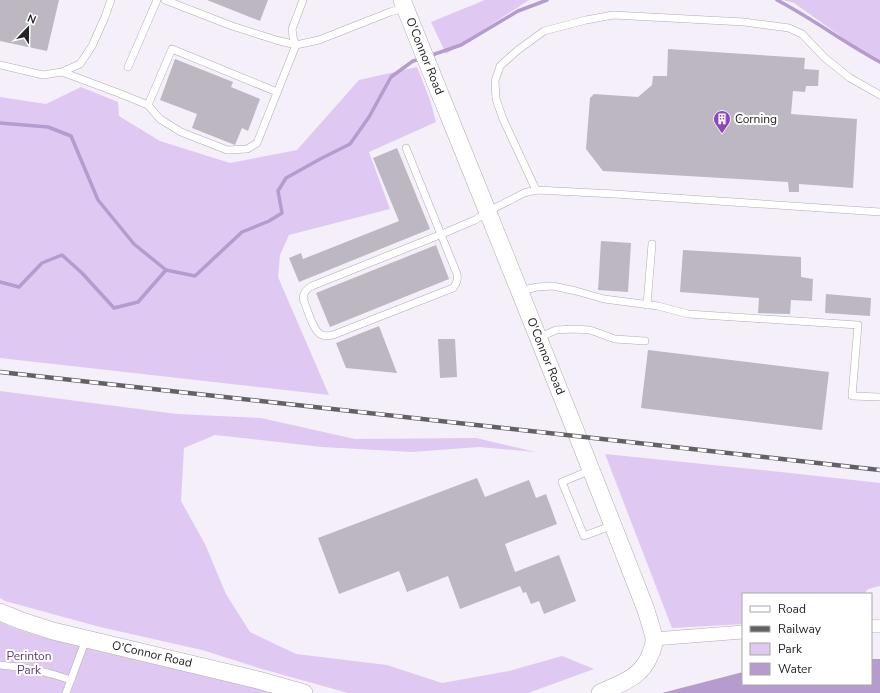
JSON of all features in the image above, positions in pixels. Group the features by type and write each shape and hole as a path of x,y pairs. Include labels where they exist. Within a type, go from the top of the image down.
{"street":[{"name":"O'Connor Road","path":"405,3 487,212 579,437 646,610 654,640"},
{"name":"O'Connor Road","path":"0,612 22,621 53,630 258,680 304,693"},
{"path":"600,693 624,682 636,674 646,664 651,653 654,640 742,632"}],"lane":[{"path":"0,65 43,75 62,72 80,64 92,46 111,0"},
{"path":"128,67 157,0"},
{"path":"165,0 232,26 296,45 319,40 390,12 405,3"},
{"path":"62,72 148,105 160,119 181,132 228,150 247,149 257,143 296,45 292,29 304,0"},
{"path":"536,190 503,119 496,98 495,80 500,66 518,50 544,31 586,20 613,15 744,22 789,28 802,34 824,58 850,78 880,95"},
{"path":"148,105 172,49 277,92"},
{"path":"406,148 442,234 458,274 457,284 453,288 333,335 326,336 320,334 316,330 303,298 307,289 312,286 442,234 475,220 487,212 524,193 536,190 880,212"},
{"path":"647,305 652,244"},
{"path":"520,292 537,287 553,286 604,299 658,306 688,314 858,325 852,396 880,397"},
{"path":"538,338 556,330 574,329 590,330 615,339 645,341"},
{"path":"591,470 562,482 584,536 613,525"},
{"path":"66,693 86,638"},
{"path":"0,665 42,672 71,680"}],"green space":[{"path":"485,0 529,0 446,54 431,22"},
{"path":"783,0 880,0 880,64 794,3"},
{"path":"417,67 430,100 436,122 369,152 390,209 289,235 280,255 278,277 329,395 0,358 0,97 46,104 81,87 118,102 119,116 160,141 230,163 297,150 359,80"},
{"path":"0,391 177,414 261,418 355,439 476,438 536,452 479,447 412,452 322,447 215,435 184,448 181,501 205,544 226,594 250,632 296,654 387,665 442,683 509,671 562,656 594,669 528,693 348,693 262,669 202,650 100,627 5,601 0,598"},
{"path":"605,454 880,483 880,586 868,589 865,593 742,593 742,624 672,628"},
{"name":"Perinton Park","path":"0,622 42,637 272,693 0,693"}],"water":[{"path":"872,659 880,659 880,693 662,693 742,672 742,685 872,685"}],"building":[{"path":"0,0 59,0 47,51 0,41"},
{"path":"207,0 268,0 260,21"},
{"name":"Corning","path":"668,49 805,58 804,69 819,70 818,86 806,86 805,92 793,91 791,114 857,119 853,188 799,184 799,192 789,192 788,182 603,171 586,149 590,98 594,94 638,97 652,85 653,76 667,76"},
{"path":"175,59 233,82 231,87 260,99 248,131 242,128 235,145 192,128 197,114 160,100"},
{"path":"397,148 430,229 299,282 289,258 301,253 303,259 399,221 373,158"},
{"path":"601,241 631,243 628,292 598,290"},
{"path":"436,245 449,279 330,327 316,293"},
{"path":"683,250 801,257 801,277 813,279 812,301 791,300 790,314 758,313 759,298 680,292"},
{"path":"826,294 871,298 870,316 825,313"},
{"path":"379,326 397,373 346,368 336,343"},
{"path":"438,339 455,339 457,377 440,378"},
{"path":"648,350 829,372 822,430 641,408"},
{"path":"477,478 485,497 529,480 536,498 546,494 557,524 505,544 515,572 559,555 576,601 544,614 539,601 531,604 526,592 523,593 520,586 460,609 448,576 407,592 399,571 339,594 318,538"}],"waterway":[{"path":"429,56 461,45 518,11 547,0"},
{"path":"777,0 880,62"},
{"path":"0,123 48,127 71,136 98,200 134,244 166,270 195,276 242,232 269,221 282,213 278,191 286,178 350,144 369,117 391,77 413,61 421,59"},
{"path":"0,282 19,287 42,263 62,255 82,273 114,308 138,302 166,270"}],"railway":[{"path":"0,372 880,470"}],"place":[{"name":"Corning","path":"722,134"}]}
